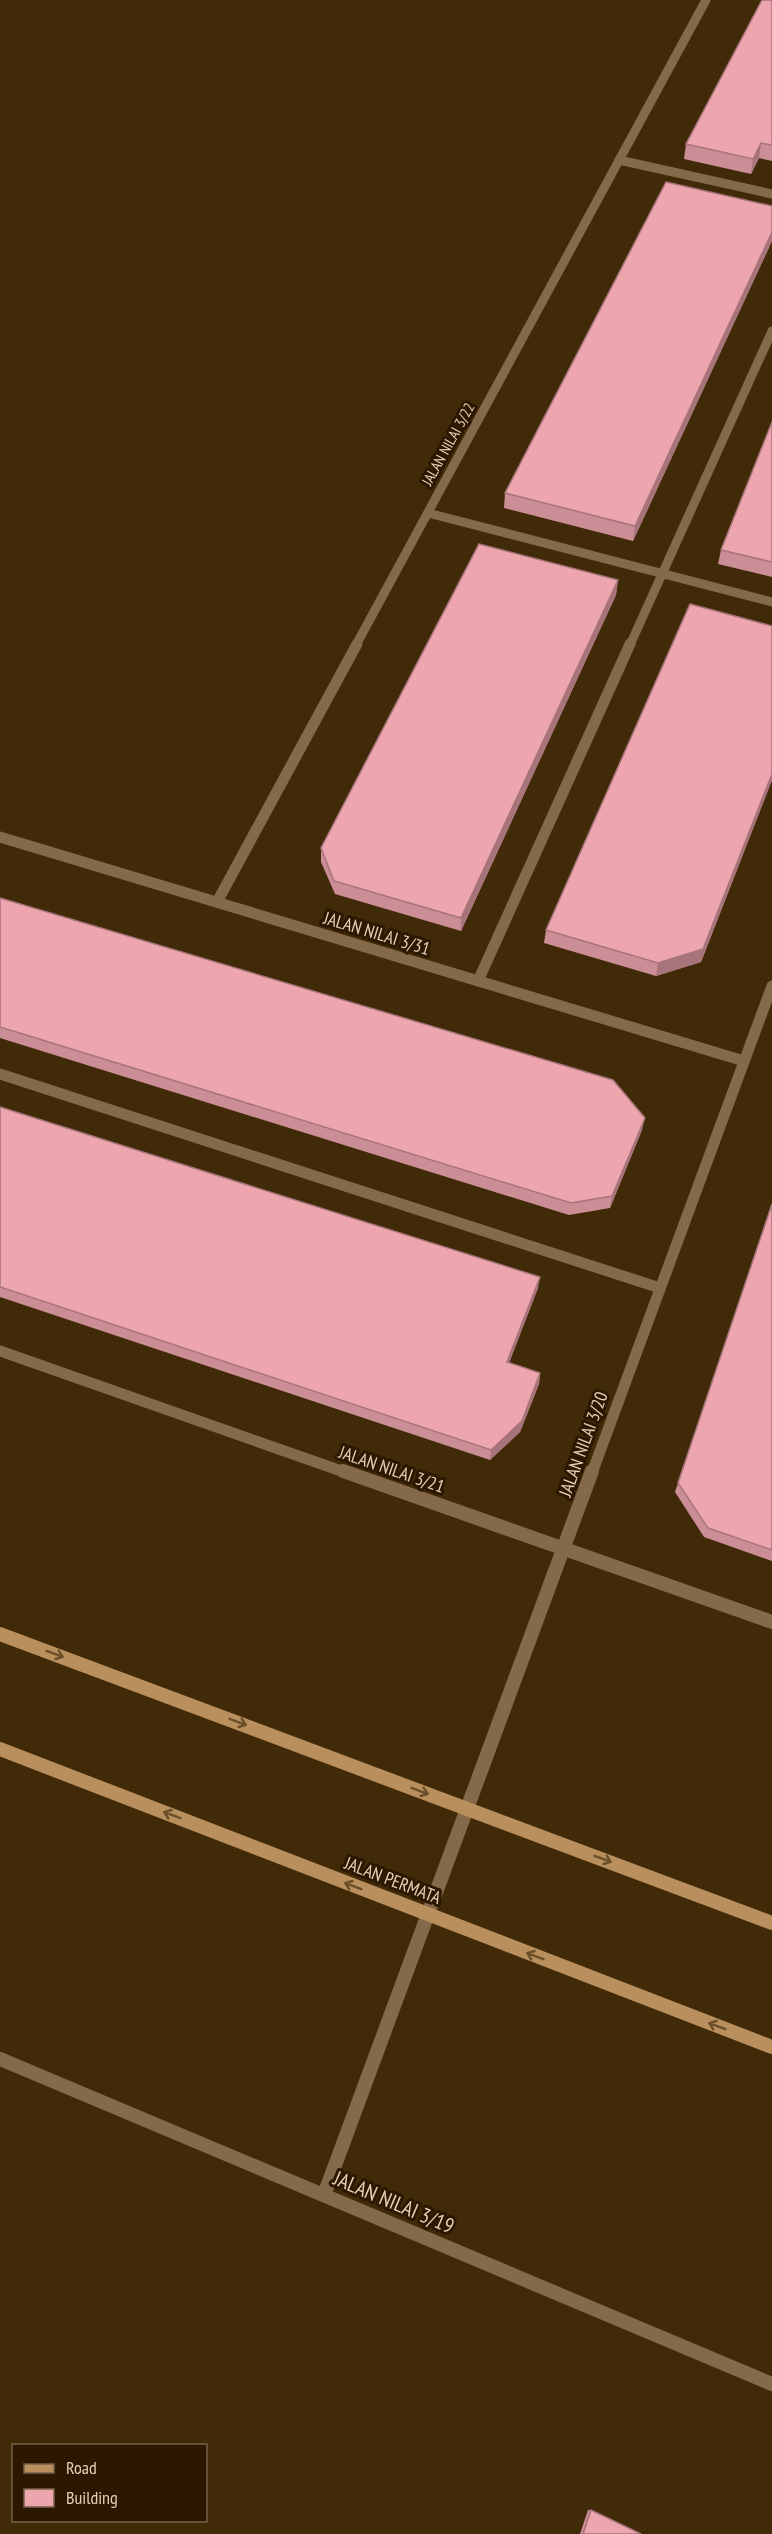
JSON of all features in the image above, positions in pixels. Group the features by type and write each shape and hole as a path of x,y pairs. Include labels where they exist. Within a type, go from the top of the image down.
{"main road":[{"path":"0,1634 772,1923"},
{"name":"JALAN PERMATA","path":"0,1749 772,2047"}],"street":[{"name":"JALAN NILAI 3/22","path":"217,902 706,0"},
{"path":"620,160 772,194"},
{"path":"478,981 772,331"},
{"path":"428,513 772,602"},
{"name":"JALAN NILAI 3/31","path":"0,837 744,1061"},
{"name":"JALAN NILAI 3/20","path":"324,2195 772,986"},
{"path":"0,1074 660,1288"},
{"name":"JALAN NILAI 3/21","path":"0,1351 772,1622"},
{"name":"JALAN NILAI 3/19","path":"0,2059 772,2384"}],"shaded area":[{"path":"0,0 772,0 772,2534 0,2534"}],"building":[{"path":"762,0 772,0 772,145 761,143 753,159 686,144"},
{"path":"666,182 772,206 772,232 635,526 505,493"},
{"path":"772,422 772,562 721,550"},
{"path":"479,544 618,580 461,918 334,881 321,848"},
{"path":"690,604 772,626 772,774 703,949 658,963 546,930"},
{"path":"0,898 613,1080 645,1118 612,1196 571,1203 0,1027"},
{"path":"0,1107 540,1277 507,1362 540,1373 522,1421 491,1450 0,1287"},
{"path":"772,1204 772,1550 708,1528 678,1483"},
{"path":"591,2510 641,2534 583,2534"}]}
